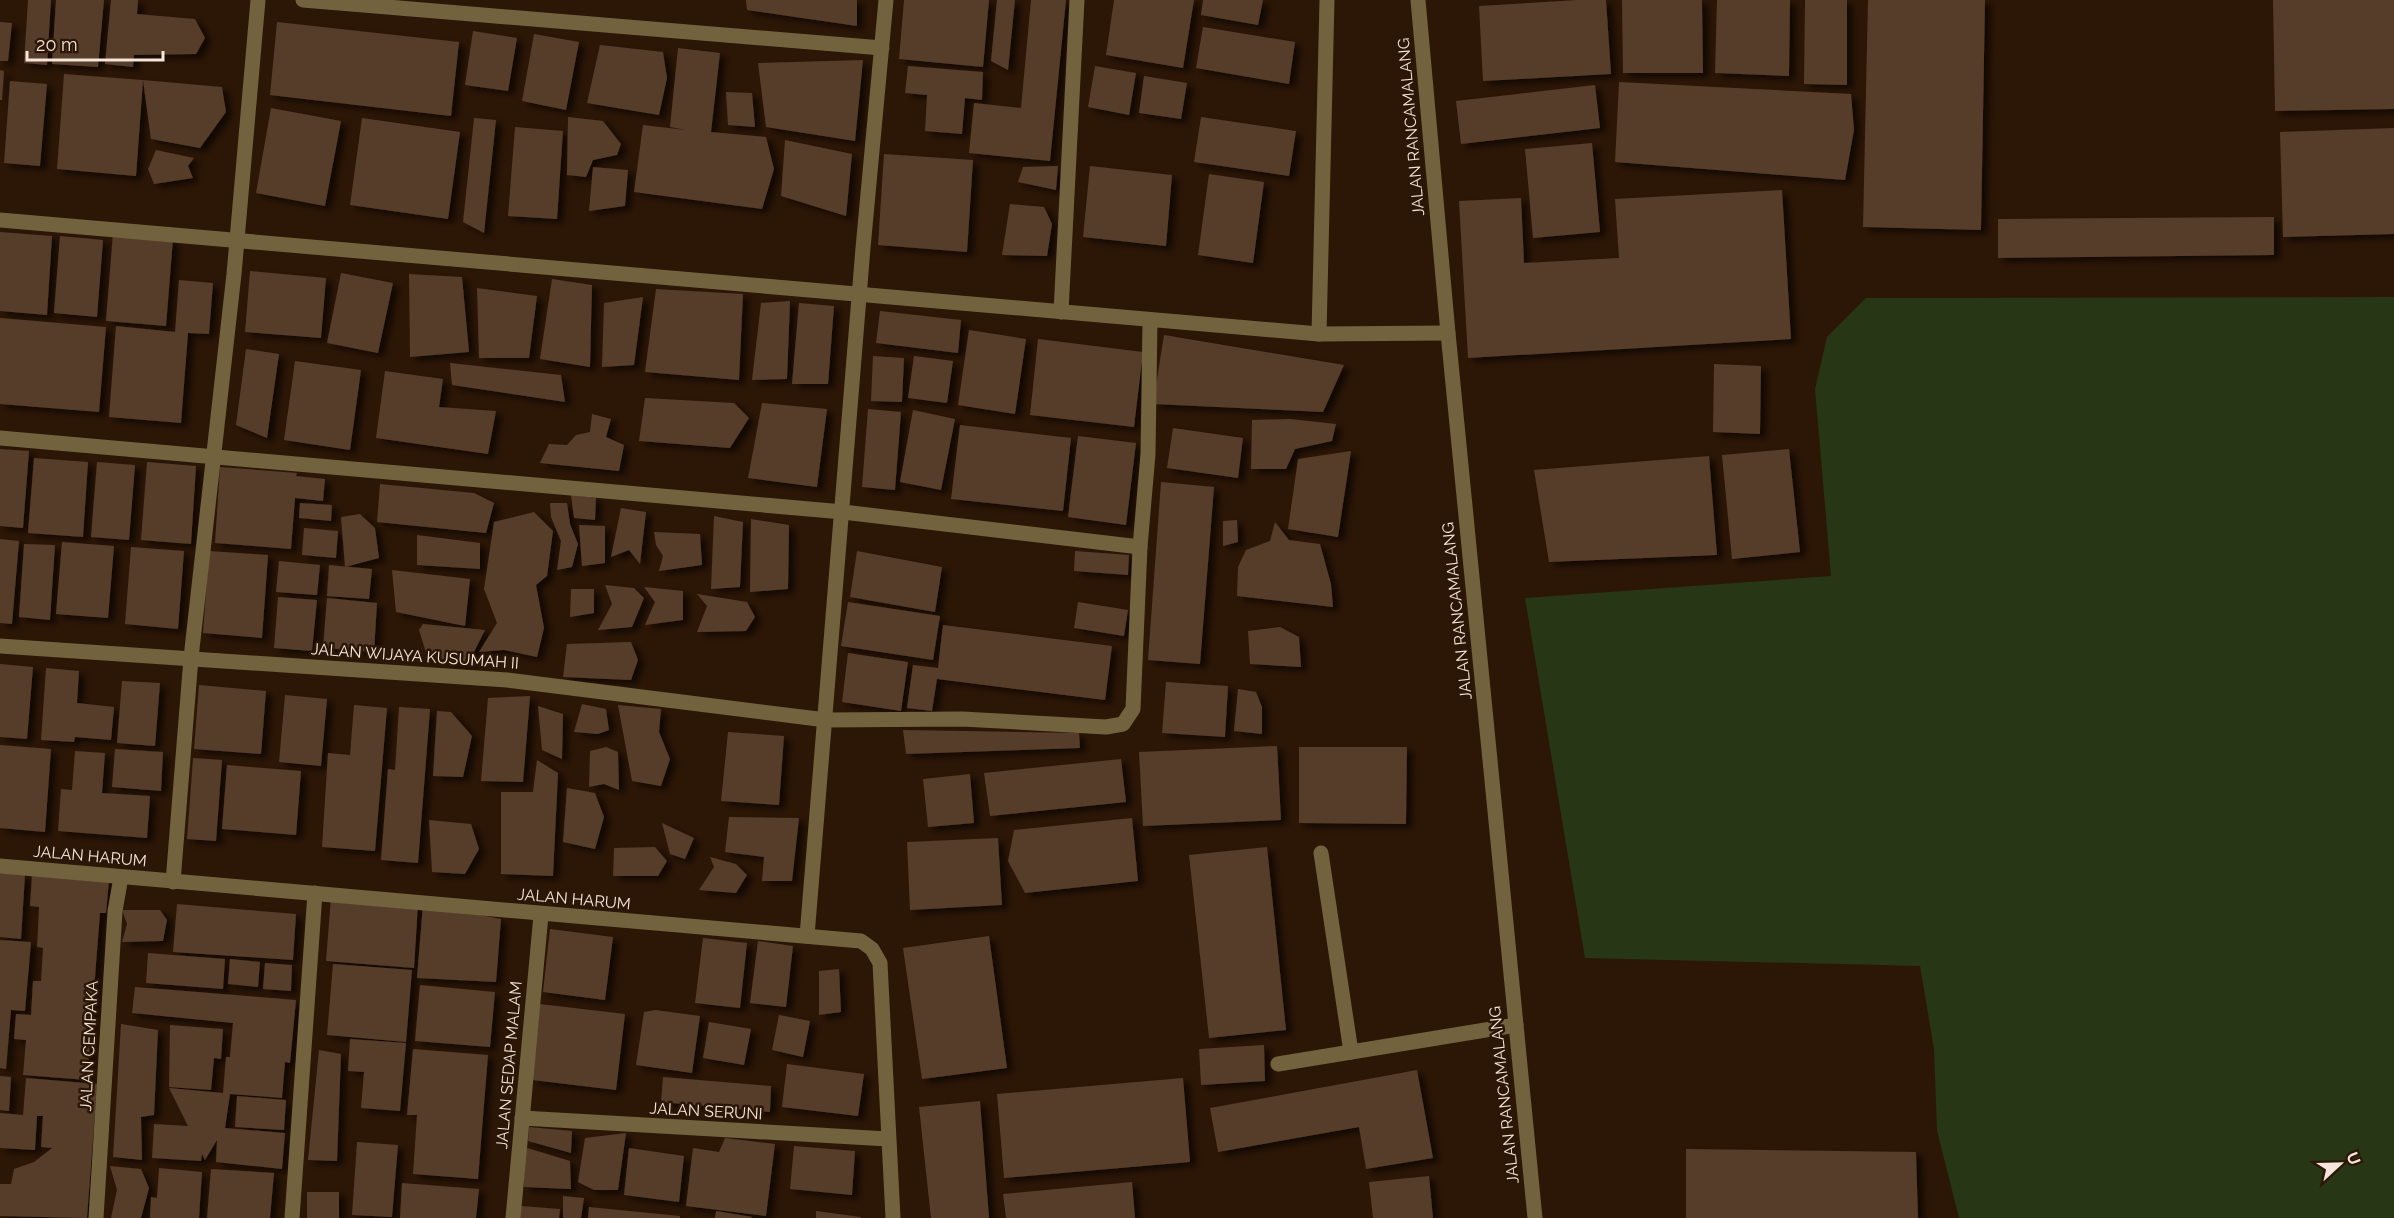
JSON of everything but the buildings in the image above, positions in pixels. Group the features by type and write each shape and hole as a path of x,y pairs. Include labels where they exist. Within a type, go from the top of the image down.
{"street":[{"path":"173,882 191,658 214,457 258,0"},
{"path":"303,0 882,48"},
{"path":"807,936 886,0"},
{"path":"1061,312 1077,0"},
{"path":"1319,334 1327,0"},
{"name":"JALAN RANCAMALANG","path":"1418,0 1448,333 1535,1218"},
{"path":"0,220 1319,334 1448,333"},
{"path":"0,438 843,512 1140,547 1148,454 1150,320"},
{"name":"JALAN WIJAYA KUSUMAH II","path":"0,646 507,680 826,720 962,719 1106,727 1123,724 1133,709 1140,547"},
{"path":"1321,853 1351,1052"},
{"name":"JALAN HARUM","path":"0,866 419,901 541,915 861,941 872,949 880,963 893,1218"},
{"name":"JALAN CEMPAKA","path":"96,1218 115,910 121,877"},
{"path":"292,1218 315,893"},
{"name":"JALAN SEDAP MALAM","path":"513,1218 541,915"},
{"path":"1278,1064 1516,1025"},
{"name":"JALAN SERUNI","path":"522,1118 888,1139"}],"green space":[{"path":"2394,297 2394,1218 1959,1218 1937,1131 1934,1049 1920,966 1585,958 1525,598 1831,576 1815,389 1827,337 1866,298"}]}
